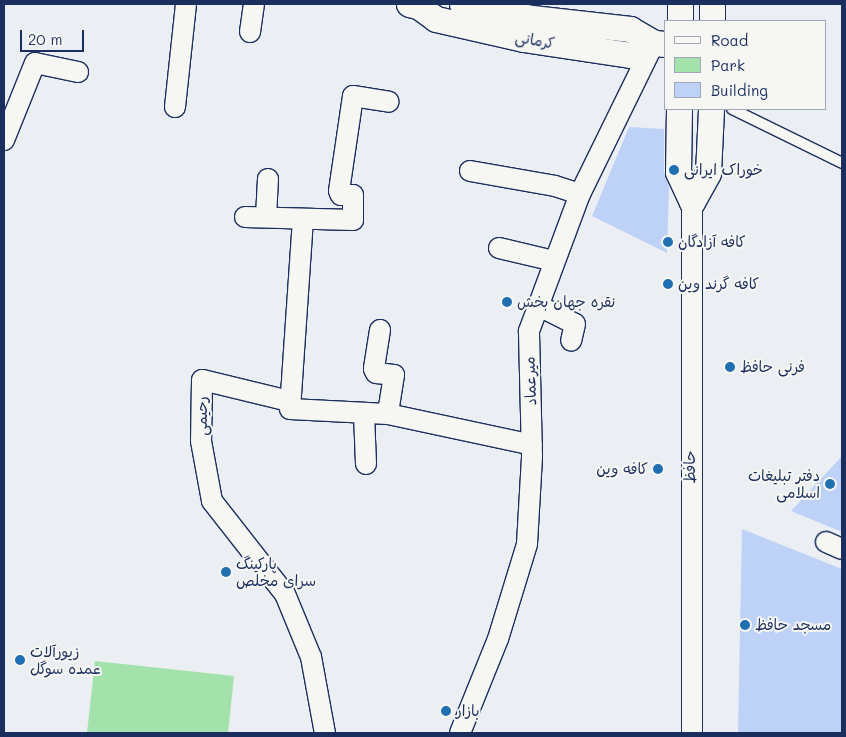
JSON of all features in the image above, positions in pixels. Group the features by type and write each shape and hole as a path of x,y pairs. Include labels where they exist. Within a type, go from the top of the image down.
{"street":[{"path":"174,108 186,4"},
{"path":"250,32 254,4"},
{"name":"کرمانی","path":"418,4 436,19 531,20 630,29 660,44"},
{"name":"کرمانی","path":"462,4 531,20"},
{"path":"680,4 680,20"},
{"path":"712,4 712,20"},
{"name":"میرعماد","path":"460,733 498,639 527,544 532,445 528,341 537,305 580,194 660,44"},
{"path":"4,140 12,91 35,63 78,72"},
{"path":"245,217 353,220 353,195 341,194 338,191 353,96 389,102"},
{"name":"حافظ","path":"679,110 678,172 692,202 692,733"},
{"name":"حافظ","path":"692,202 708,173 711,110"},
{"path":"470,171 555,186 580,194"},
{"path":"266,217 268,179"},
{"path":"288,401 303,219"},
{"path":"499,248 554,261"},
{"path":"537,305 575,324 571,341"},
{"path":"380,330 374,370 376,373 394,375 388,414"},
{"name":"رحیمی","path":"325,733 312,657 285,594 212,501 202,441 202,380 288,401 294,411 388,414 532,445"},
{"path":"364,414 366,464"}],"lane":[{"path":"734,110 842,163"}],"green space":[{"path":"95,661 234,676 228,733 87,733"}],"building":[{"path":"629,127 664,129 664,172 669,187 667,253 592,216"},
{"name":"دفتر تبلیغات اسلامی","path":"842,456 842,532 791,511"},
{"path":"742,529 842,569 842,733 738,733"}],"place":[{"name":"خوراک ایرانی","path":"674,170"},
{"name":"کافه آزادگان","path":"668,242"},
{"name":"کافه گرند وین","path":"668,284"},
{"name":"نقره جهان بخش","path":"507,302"},
{"name":"فرنی حافظ","path":"730,367"},
{"name":"کافه وین","path":"658,469"},
{"name":"دفتر تبلیغات اسلامی","path":"830,484"},
{"name":"پارکینگ سرای مخلص","path":"226,572"},
{"name":"مسجد حافظ","path":"745,625"},
{"name":"زیورآلات عمده سوگل","path":"20,660"},
{"name":"بازار","path":"446,711"}]}
